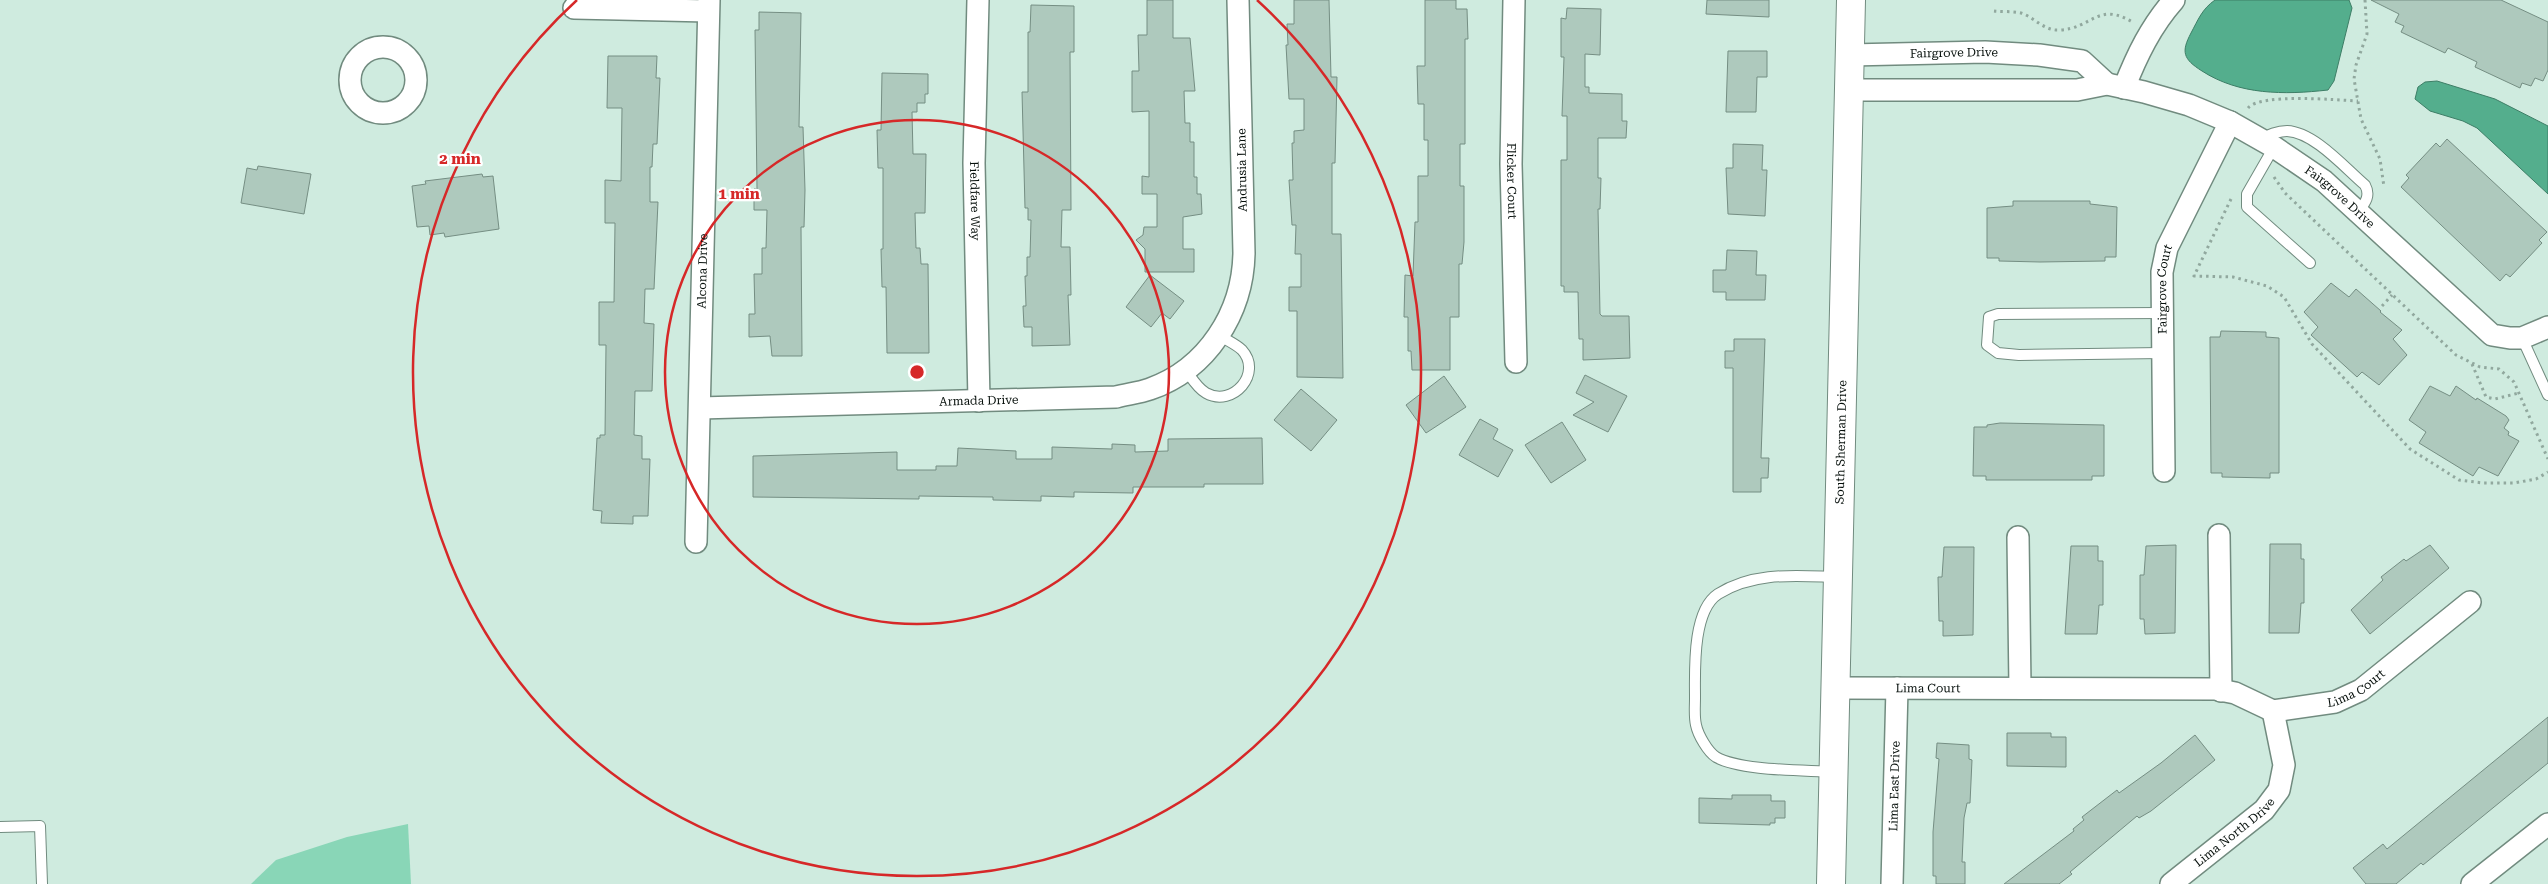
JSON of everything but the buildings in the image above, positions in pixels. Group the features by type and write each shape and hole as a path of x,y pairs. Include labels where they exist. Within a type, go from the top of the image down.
{"street":[{"name":"Fieldfare Way","path":"978,0 974,163 979,401"},
{"name":"Andrusia Lane","path":"1185,369 1201,357 1219,336 1237,300 1244,260 1238,0"},
{"name":"Flicker Court","path":"1514,0 1511,155 1516,362"},
{"name":"South Sherman Drive","path":"1831,884 1851,0"},
{"path":"2116,86 2133,64 2149,33 2174,0"},
{"path":"574,8 708,6"},
{"name":"Alcona Drive","path":"696,542 708,6"},
{"name":"Fairgrove Drive","path":"1850,55 1985,52 2082,61 2116,86"},
{"name":"Fairgrove Drive","path":"1849,90 2077,90 2116,86 2158,95 2238,118 2267,150 2320,178 2492,335 2522,338 2548,327"},
{"name":"Fairgrove Court","path":"2164,471 2162,272 2168,248 2238,118"},
{"name":"Armada Drive","path":"700,408 1116,397 1151,389 1185,369"},
{"path":"2220,536 2221,691"},
{"path":"2018,537 2020,688"},
{"name":"Lima Court","path":"1836,688 2194,688 2235,693 2264,704 2274,711 2335,702 2361,690 2470,602"},
{"name":"Lima East Drive","path":"1892,884 1896,688"},
{"name":"Lima North Drive","path":"2171,884 2264,810 2279,790 2284,765 2274,711"},
{"path":"2472,884 2548,824"}],"lane":[{"path":"2310,263 2247,207 2247,194 2277,132 2288,131 2310,138 2365,185 2368,190 2367,200 2358,212"},
{"path":"2161,313 1998,314 1989,318 1987,323 1987,345 1998,353 2019,355 2162,353"},
{"path":"1185,369 1198,387 1207,393 1226,397 1237,391 1246,380 1248,363 1242,350 1219,336"},
{"path":"2522,338 2548,395"},
{"path":"1834,772 1744,765 1715,756 1702,739 1696,724 1695,655 1699,633 1707,608 1716,595 1740,583 1772,576 1838,577"},
{"path":"0,827 40,826 42,884"}],"path":[{"path":"2365,0 2367,34 2356,65 2354,79 2364,126 2380,159 2384,188 2368,190"},
{"path":"1994,11 2021,13 2045,26 2058,30 2071,28 2105,13 2111,13 2122,15 2149,33"},
{"path":"2238,118 2252,104 2267,101 2295,98 2358,101"},
{"path":"2267,150 2285,193 2392,295 2456,355 2480,367 2499,369 2514,382 2548,459"},
{"path":"2235,192 2194,276 2233,277 2266,286 2284,297 2312,344 2410,449 2459,480 2483,483 2514,483 2536,480 2548,472"},
{"path":"2382,306 2392,295"},
{"path":"2472,363 2486,397 2495,399 2519,393"}],"shaded area":[{"path":"2215,0 2349,0 2352,8 2334,81 2328,90 2279,93 2247,89 2216,79 2196,67 2186,55 2186,45 2201,15"},
{"path":"2437,81 2495,99 2548,126 2548,194 2477,128 2463,121 2430,111 2415,99 2418,87 2425,82"},
{"path":"408,824 411,884 251,884 276,860 347,837"}]}
